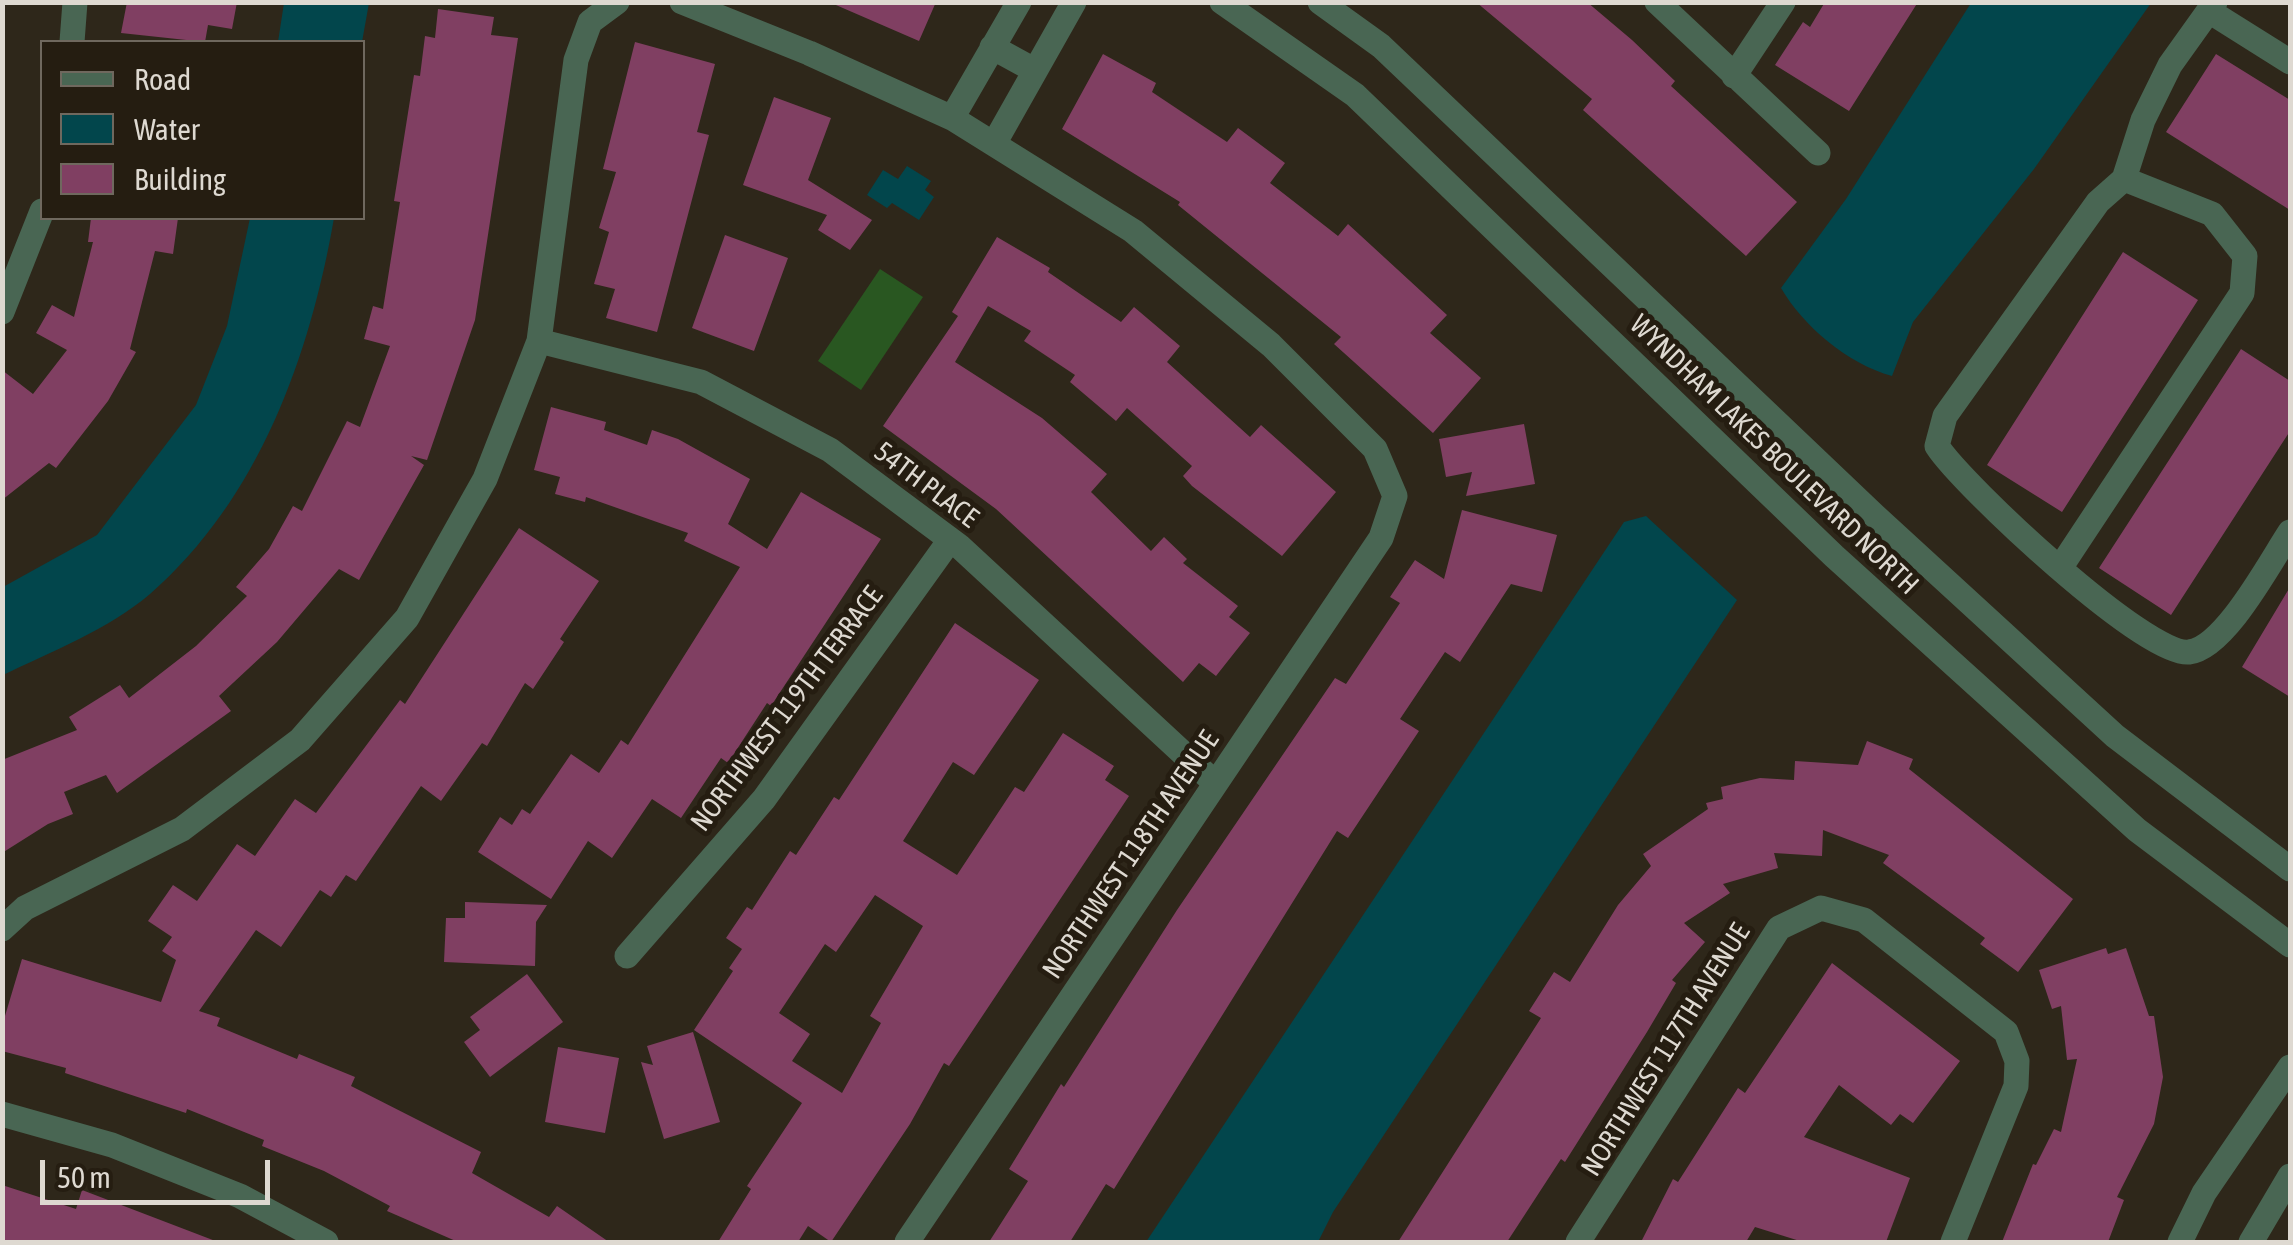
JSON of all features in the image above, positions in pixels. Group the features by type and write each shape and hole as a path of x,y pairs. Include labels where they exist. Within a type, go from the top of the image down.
{"street":[{"path":"72,40 75,2"},
{"path":"2,929 25,908 182,829 300,740 407,618 485,479 539,341 576,60 590,22 617,2"},
{"path":"682,2 809,53 952,118 995,142 1074,2"},
{"path":"952,118 1018,2"},
{"name":"WYNDHAM LAKES BOULEVARD NORTH","path":"1222,2 1355,95 1834,556 2137,830 2290,944"},
{"name":"WYNDHAM LAKES BOULEVARD NORTH","path":"1320,2 1381,46 1874,515 2115,736 2290,869"},
{"path":"1657,2 1818,152"},
{"path":"1734,76 1783,2"},
{"path":"2287,543 2214,642 2188,653 2156,646 2060,568 1952,470 1937,446 1945,416 2098,202 2124,179 2144,120 2170,65 2212,7 2290,62"},
{"path":"992,46 1034,70"},
{"name":"NORTHWEST 118TH AVENUE","path":"906,1242 1380,538 1395,496 1374,448 1271,345 1133,231 995,142"},
{"path":"2060,568 2242,293 2245,256 2212,214 2124,179"},
{"path":"2,312 40,216"},
{"name":"54TH PLACE","path":"539,341 701,382 830,450 950,540 1214,782"},
{"name":"NORTHWEST 119TH TERRACE","path":"627,956 764,799 950,540"},
{"name":"NORTHWEST 117TH AVENUE","path":"1578,1242 1779,928 1821,908 1864,920 2006,1032 2017,1061 2016,1086 1953,1242"},
{"path":"2180,1242 2204,1192 2290,1067"},
{"path":"2,1114 112,1144 240,1196 326,1242"},
{"path":"2251,1242 2290,1176"}],"green space":[{"path":"880,269 923,297 861,390 818,361"}],"water":[{"path":"284,3 369,3 362,40 278,40"},
{"path":"1971,3 2151,3 2034,169 1913,322 1892,376 1859,363 1828,342 1801,316 1781,288 1846,199"},
{"path":"907,166 931,181 925,190 934,197 919,220 892,203 887,208 867,195 883,170 898,179"},
{"path":"250,220 334,220 324,270 294,373 250,470 221,515 188,556 134,607 3,675 3,587 97,535 196,405 227,326"},
{"path":"1646,516 1737,600 1333,1212 1318,1242 1146,1242 1624,522"}],"building":[{"path":"127,2 237,2 232,29 208,25 205,40 121,33"},
{"path":"829,2 936,2 919,41"},
{"path":"1476,2 1587,2 1632,40 1675,81 1671,86 1797,202 1746,256 1583,110 1592,99"},
{"path":"1825,2 1918,2 1849,111 1775,65 1803,22 1810,27"},
{"path":"438,9 494,17 491,35 518,38 475,320 427,460 411,456 424,465 359,580 339,569 277,642 219,696 231,711 117,793 106,775 64,792 73,814 48,824 2,853 2,760 77,730 69,717 120,685 129,698 196,646 247,596 236,587 269,549 293,506 302,511 347,421 360,427 390,346 364,339 373,306 383,309 400,202 394,201 414,75 420,76 425,36 435,38"},
{"path":"635,42 715,64 697,132 709,135 657,332 606,318 615,289 594,284 609,232 599,228 616,172 603,169"},
{"path":"1103,54 1156,83 1152,92 1227,142 1238,128 1285,163 1270,183 1338,236 1348,224 1447,315 1430,333 1481,378 1433,433 1334,344 1341,337 1178,205 1180,202 1062,129"},
{"path":"2216,54 2290,100 2290,210 2166,132"},
{"path":"774,97 831,118 808,180 872,220 850,250 818,230 827,215 743,185"},
{"path":"91,220 178,220 173,254 155,251 130,349 136,352 108,401 56,468 49,463 2,500 2,370 33,394 67,350 36,333 52,305 74,317 93,242 88,242"},
{"path":"725,235 788,258 754,351 692,328"},
{"path":"997,237 1050,268 1048,272 1121,322 1134,307 1180,346 1167,362 1250,437 1261,425 1336,492 1282,556 1192,486 1183,476 1192,466 1127,408 1116,421 1070,382 1075,375 1024,341 1031,331 988,306 955,362 1042,418 1107,474 1091,492 1151,551 1164,537 1187,559 1183,563 1238,606 1229,617 1250,633 1216,676 1199,663 1183,682 996,509 883,426 958,316 952,312"},
{"path":"2123,252 2198,300 2062,512 1987,465"},
{"path":"2241,349 2290,381 2290,431 2171,615 2099,568"},
{"path":"551,407 606,422 604,430 647,445 652,430 678,439 750,479 728,524 767,549 801,492 881,539 771,706 767,703 728,763 721,758 681,818 652,799 612,858 588,841 551,899 478,852 500,817 512,825 522,809 530,814 571,754 599,773 621,740 628,745 740,567 684,541 688,533 586,497 585,502 555,494 560,477 534,470"},
{"path":"1524,424 1535,484 1466,496 1472,472 1446,477 1439,439"},
{"path":"1462,510 1557,535 1542,592 1511,584 1460,662 1445,652 1400,719 1419,731 1348,838 1337,831 1114,1189 1106,1184 1070,1242 989,1242 1028,1181 1009,1169 1061,1084 1064,1087 1177,910 1335,678 1346,684 1400,603 1390,597 1415,560 1444,579"},
{"path":"519,528 599,581 560,639 564,642 533,689 525,683 487,746 482,743 441,801 421,786 356,881 346,875 331,897 320,890 281,947 256,930 199,1011 220,1018 217,1026 297,1059 299,1054 355,1077 351,1086 481,1152 472,1173 549,1217 557,1206 609,1242 458,1242 387,1211 390,1206 324,1171 262,1146 264,1140 187,1109 186,1113 65,1073 66,1068 2,1051 2,1026 22,959 161,1002 176,960 162,951 172,937 148,921 173,885 197,901 237,844 255,856 295,799 316,813 400,700 405,704"},
{"path":"2290,587 2290,697 2242,667"},
{"path":"955,623 1039,680 974,775 953,762 903,841 957,875 1015,787 1024,792 1063,733 1114,766 1105,780 1129,796 949,1066 944,1063 910,1124 831,1242 808,1226 798,1242 718,1242 751,1189 747,1186 802,1103 694,1030 733,971 729,968 742,949 726,938 747,907 752,910 790,851 796,855 834,797 839,800","holes":["875,895 923,926 870,1016 881,1023 842,1093 792,1061 810,1034 779,1013 825,944 836,952"]},
{"path":"1867,741 1913,759 1909,769 2073,899 2018,972 1980,944 1985,938 1883,863 1889,855 1823,830 1822,856 1774,853 1778,868 1723,884 1730,893 1684,923 1705,942 1672,980 1676,983 1647,1032 1565,1162 1561,1159 1507,1242 1398,1242 1541,1018 1529,1011 1554,972 1570,982 1618,905 1651,866 1643,854 1708,809 1706,803 1723,799 1721,787 1760,778 1794,780 1795,761 1858,765"},
{"path":"465,902 547,905 536,922 535,966 444,962 446,918 465,918"},
{"path":"2106,948 2108,954 2126,948 2149,1016 2154,1016 2163,1077 2154,1124 2117,1197 2124,1200 2108,1242 2002,1242 2033,1164 2036,1165 2054,1129 2061,1132 2077,1059 2067,1060 2061,1006 2052,1009 2039,970"},
{"path":"1832,963 1960,1061 1913,1123 1900,1114 1891,1125 1839,1085 1804,1137 1910,1178 1886,1242 1803,1242 1755,1227 1746,1242 1641,1242 1673,1179 1678,1182 1738,1088 1745,1093"},
{"path":"527,974 563,1022 490,1077 464,1042 480,1030 470,1017"},
{"path":"693,1032 720,1122 664,1139 641,1062 653,1065 647,1046"},
{"path":"558,1047 619,1058 605,1133 545,1122"},
{"path":"2,1185 76,1209 82,1190 218,1242 2,1242"}]}
